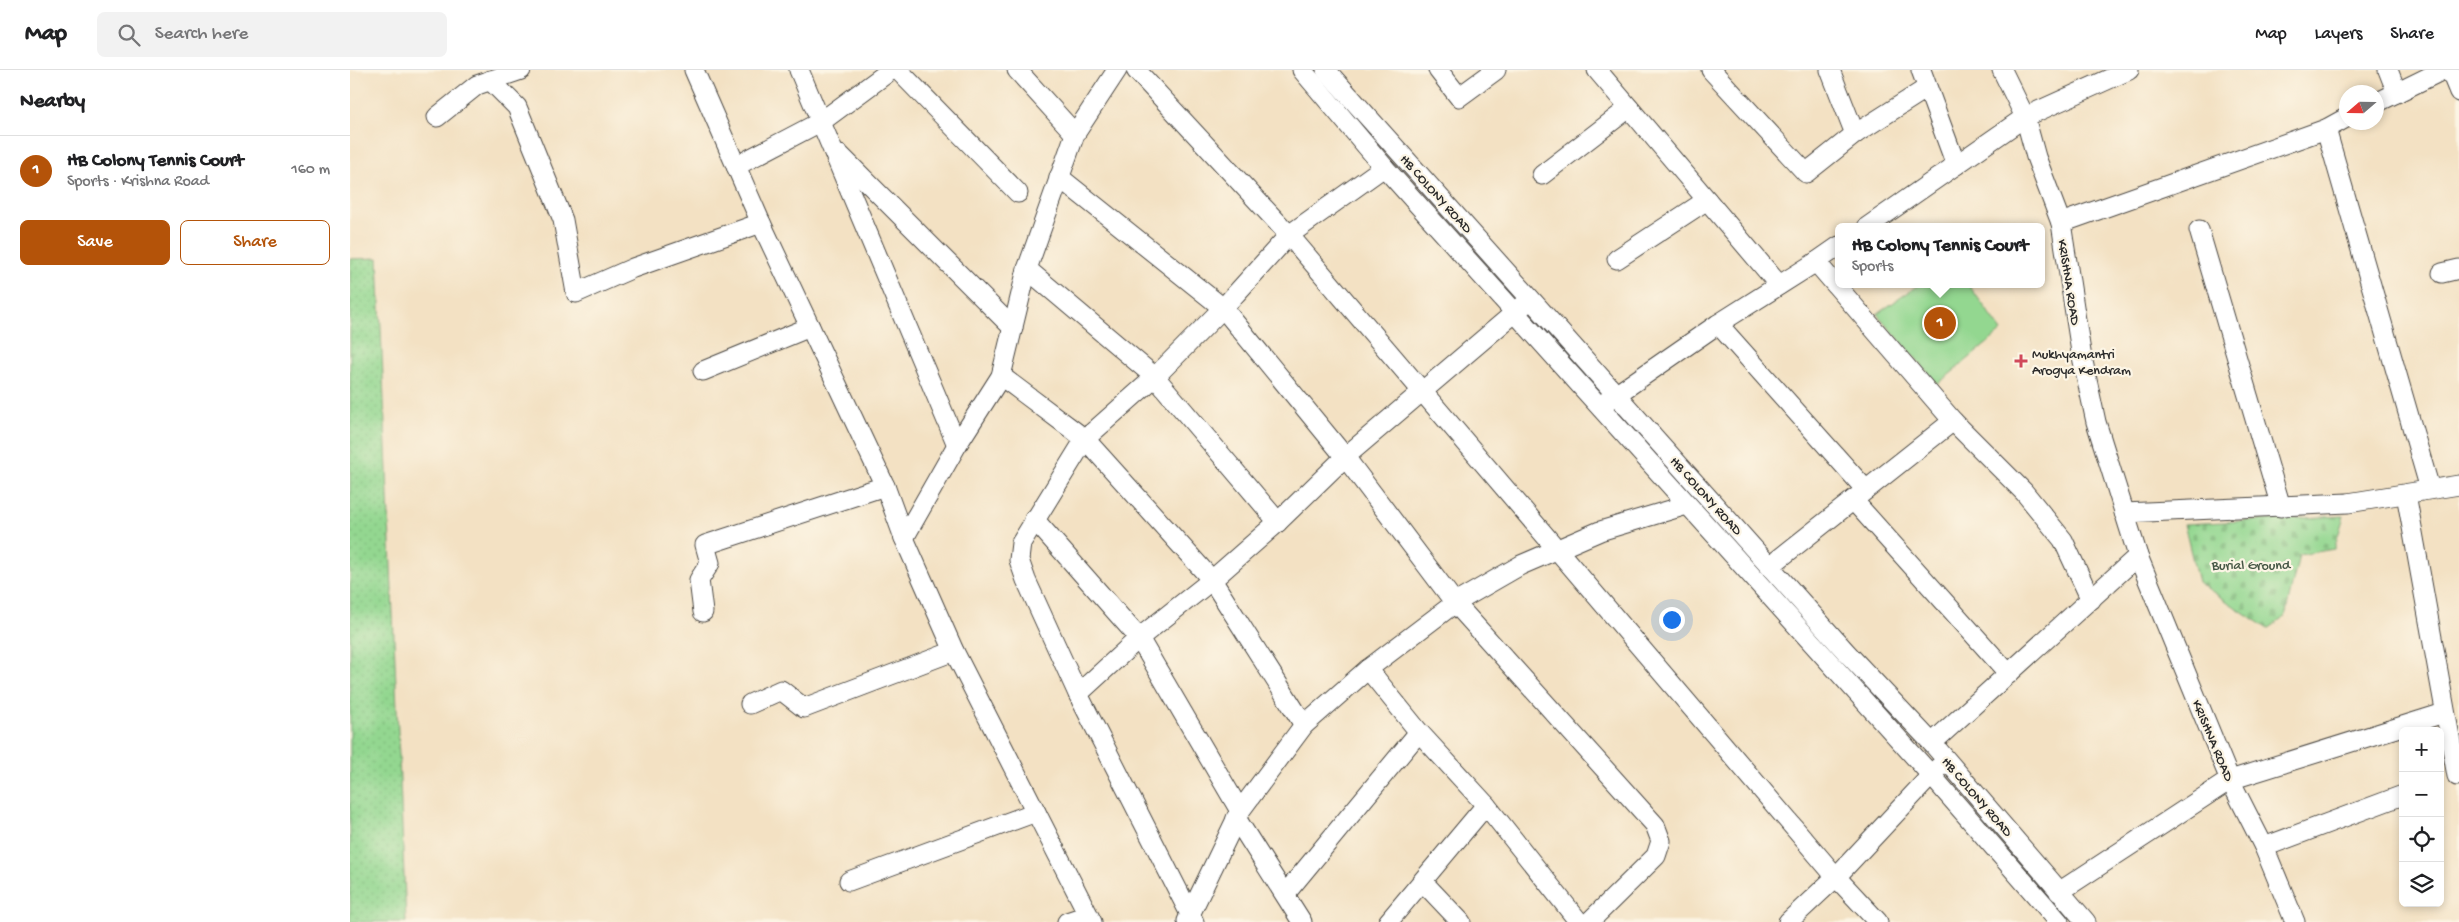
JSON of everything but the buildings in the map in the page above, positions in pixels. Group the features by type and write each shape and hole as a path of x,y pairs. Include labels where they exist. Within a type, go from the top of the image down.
{"street":[{"path":"437,117 477,85 521,70"},
{"path":"694,70 760,223 886,486 904,538 954,651 1090,919 1067,922"},
{"path":"799,70 957,445"},
{"path":"736,166 822,121 890,70"},
{"path":"898,70 1018,193"},
{"path":"1017,70 1075,134"},
{"path":"904,538 957,445 1001,376 1027,269 1075,134 1117,70"},
{"path":"1136,70 1289,235 1424,390 1836,877 1878,922"},
{"path":"1302,70 1384,167 1931,775 2059,922"},
{"name":"HB COLONY ROAD","path":"1326,70 1770,566 1932,743 2086,922"},
{"path":"1438,70 1459,97 1496,70"},
{"path":"1597,70 1779,285"},
{"path":"1711,70 1806,173 1924,79 1956,166"},
{"path":"1830,70 1856,134"},
{"name":"KRISHNA ROAD","path":"2002,70 2025,117 2036,157 2060,223 2081,352 2096,422 2138,556 2230,780 2264,847 2295,922"},
{"path":"1873,223 2025,117 2129,70"},
{"path":"2388,70 2397,93"},
{"path":"2384,99 2443,70"},
{"path":"2450,70 2459,92"},
{"path":"490,80 517,107 563,220 576,293 633,268 760,223"},
{"path":"1542,174 1629,108"},
{"path":"2060,223 2326,129 2339,122"},
{"path":"2326,129 2430,489"},
{"path":"833,148 1013,328"},
{"path":"1190,919 1078,694 1018,560 1021,543 1034,519 1086,439 1155,377 1223,308 1289,235 1384,167"},
{"path":"1059,177 1223,308 1345,458 1455,603 1655,825 1661,841 1656,856 1589,922"},
{"path":"1617,259 1707,200"},
{"path":"2199,230 2281,507"},
{"path":"1600,407 1718,324 1835,249"},
{"path":"1816,262 1835,284"},
{"path":"1027,269 1155,377 1278,522"},
{"path":"1838,288 1952,421 2024,492 2063,540 2091,600"},
{"path":"1078,694 1139,638 1212,580 1278,522 1345,458 1531,299"},
{"path":"1718,324 2009,674"},
{"path":"702,371 810,327"},
{"path":"1001,376 1086,439 1212,580 1304,725"},
{"path":"1770,566 1952,421"},
{"path":"2124,513 2348,503 2459,485"},
{"path":"702,612 699,580 710,563 705,545 886,486"},
{"path":"2406,494 2444,712 2452,778"},
{"path":"1190,919 1238,815 1304,725 1368,669 1455,603 1521,565 1600,531 1687,505"},
{"path":"1034,519 1139,638 1238,815 1302,922"},
{"path":"1932,743 2138,556"},
{"path":"750,704 781,690 804,708 954,651"},
{"path":"1368,669 1419,732 1486,805 1579,922"},
{"path":"2060,892 2230,780 2444,712"},
{"path":"1286,893 1419,732"},
{"path":"1788,922 1836,877 1946,760"},
{"path":"2264,847 2399,797"},
{"path":"1388,922 1486,805"},
{"path":"850,881 1036,812"},
{"path":"1423,882 1461,922"}],"green space":[{"path":"378,258 406,922 350,922 350,259"},
{"path":"1914,288 1971,288 2002,331 1938,384 1877,314"},
{"name":"Burial Ground","path":"2344,516 2334,549 2299,555 2285,617 2268,629 2198,582 2184,524"}],"place":[{"name":"HB Colony Tennis Court","path":"1940,323"},
{"name":"Mukhyamantri Arogya Kendram","path":"2021,361"}]}
